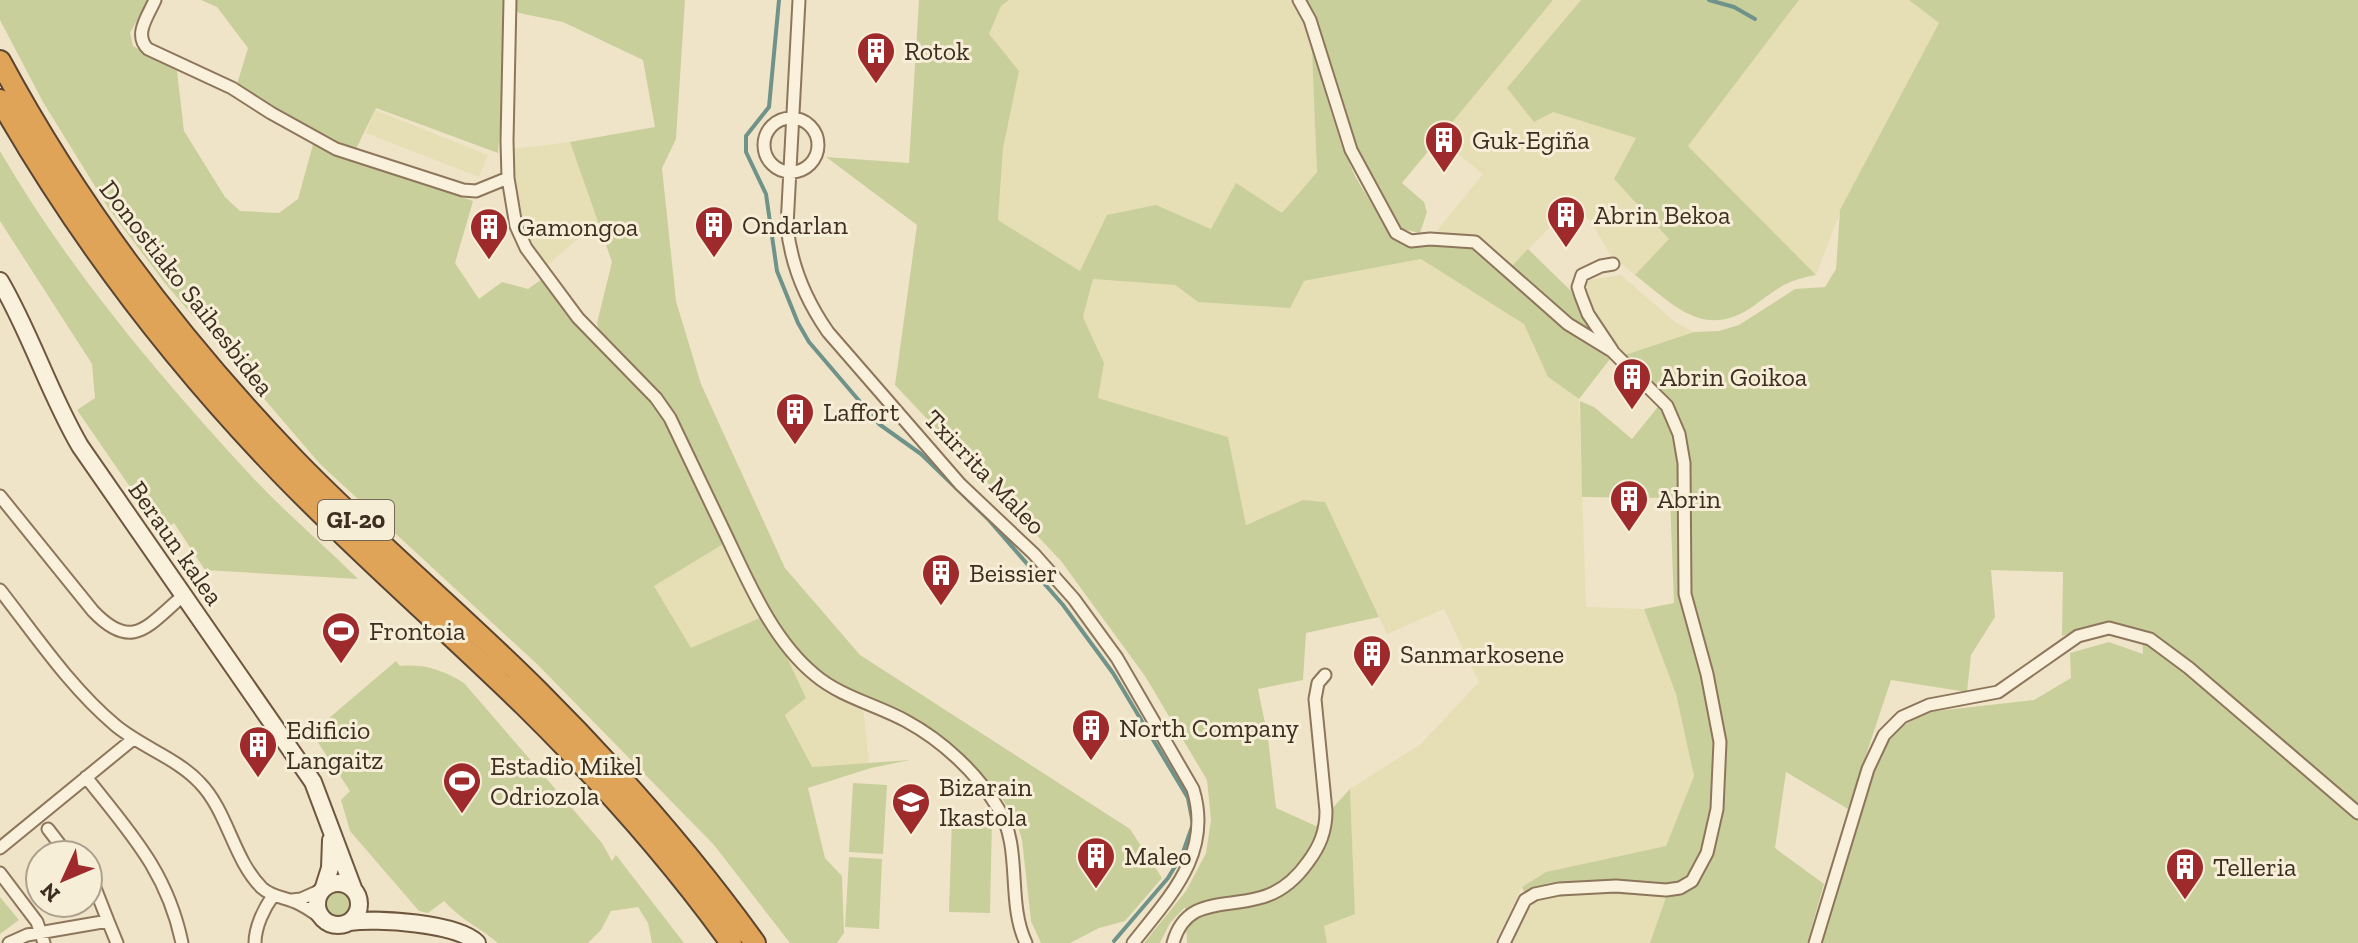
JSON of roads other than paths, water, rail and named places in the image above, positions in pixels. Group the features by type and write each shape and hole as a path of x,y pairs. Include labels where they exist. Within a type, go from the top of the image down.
{"highway":[{"name":"Donostiako Saihesbidea","path":"0,61 90,208 154,296 219,377 341,506 547,700 664,825 755,943"},
{"name":"Donostiako Saihesbidea","path":"0,100 41,169 99,255 204,389 327,519 563,744 640,827 731,943"},
{"path":"664,825 712,865 772,943"},
{"path":"679,876 689,901 715,943"}],"street":[{"path":"155,0 140,33 142,43 148,49 232,88 336,149 463,190 476,191 508,178"},
{"path":"510,0 508,178 516,226 526,248 578,318 656,398 670,418 742,570 785,645 815,675 834,688 929,735 949,751 992,798 1004,818 1011,840 1024,942"},
{"name":"Txirrita Maleo","path":"799,0 787,226 792,259 805,293 819,319 960,484 1034,554 1074,599 1117,658 1193,789 1199,813 1195,852 1183,875 1133,943"},
{"path":"1299,0 1310,20 1351,150 1396,233 1411,241 1475,242 1568,324 1612,351"},
{"path":"793,118 807,123 818,143 815,158 810,164 789,172 773,165 766,155 764,143 767,132 775,123 793,118"},
{"path":"1504,943 1525,900 1535,894 1559,889 1616,886 1666,890 1680,888 1692,881 1707,853 1717,809 1720,742 1707,674 1685,594 1684,463 1679,434 1667,406 1612,351 1588,314 1578,287 1582,275 1613,264"},
{"name":"Beraun kalea","path":"0,281 17,310 80,446 313,782 354,890"},
{"path":"0,496 107,626 128,633 141,631 184,595"},
{"path":"0,590 83,695 132,740 189,773 201,784 262,888 273,896 291,900 301,899 335,882 354,890 396,921"},
{"path":"1815,943 1868,769 1884,735 1902,717 1929,705 1998,692 2078,636 2109,628 2150,639 2189,668 2358,813"},
{"path":"1173,943 1183,921 1196,911 1212,905 1262,898 1279,890 1297,877 1321,842 1326,811 1315,699 1318,683 1325,675"},
{"path":"0,848 132,740"},
{"path":"86,777 145,851 166,888 182,943"},
{"name":"Beraun kalea","path":"322,889 331,856 328,823"},
{"path":"48,829 56,839"},
{"path":"0,873 29,909 43,938"},
{"path":"321,918 316,901 322,889"},
{"path":"349,922 358,911 359,903 354,890"},
{"path":"255,940 266,905 273,896"},
{"path":"291,900 335,925 396,921 460,932 477,943"},
{"path":"104,911 117,943"},
{"path":"9,943 27,935 43,938 108,921"}],"waterway":[{"path":"779,0 769,107 746,136 746,152 766,194 777,271 798,323 809,342 879,424 921,454 988,519 1063,605 1113,673 1188,798 1193,824 1182,855 1168,878 1114,941"},
{"path":"1709,0 1734,7 1755,19"}],"place":[{"name":"Rotok","path":"876,85"},
{"name":"Guk-Egiña","path":"1444,174"},
{"name":"Abrin Bekoa","path":"1566,249"},
{"name":"Ondarlan","path":"714,259"},
{"name":"Gamongoa","path":"489,261"},
{"name":"Abrin Goikoa","path":"1632,411"},
{"name":"Laffort","path":"795,446"},
{"name":"Abrin","path":"1629,533"},
{"name":"Beissier","path":"941,607"},
{"name":"Frontoia","path":"341,665"},
{"name":"Sanmarkosene","path":"1372,688"},
{"name":"North Company","path":"1091,762"},
{"name":"Edificio Langaitz","path":"258,779"},
{"name":"Estadio Mikel Odriozola","path":"462,815"},
{"name":"Bizarain Ikastola","path":"911,836"},
{"name":"Maleo","path":"1096,890"},
{"name":"Telleria","path":"2185,901"}]}
